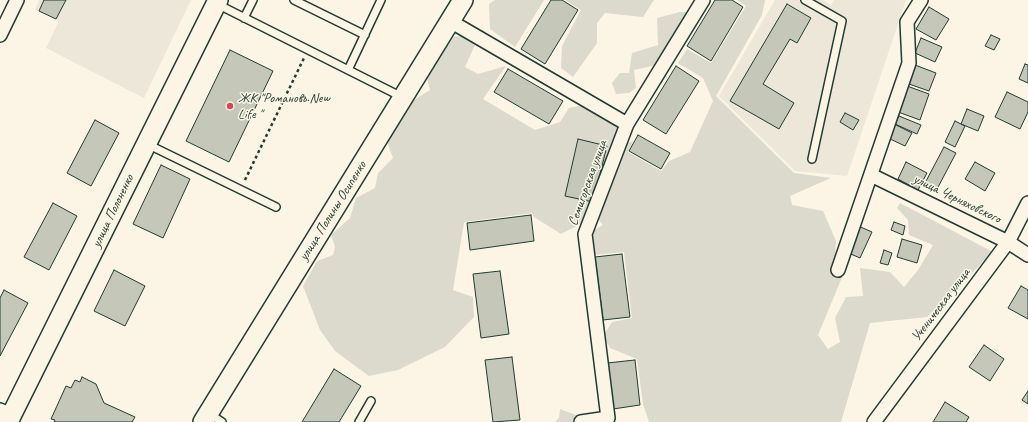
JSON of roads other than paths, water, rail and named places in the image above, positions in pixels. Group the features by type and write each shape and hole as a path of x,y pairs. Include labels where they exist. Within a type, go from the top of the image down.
{"main road":[{"name":"улица Полины Осипенко","path":"211,419 403,97 463,0"},
{"name":"улица Полоненко","path":"6,416 146,144 217,2"}],"street":[{"path":"0,35 16,0"},
{"name":"Семигорская улица","path":"581,422 608,418 585,234 627,124 703,0"},
{"path":"838,270 909,63 908,22 921,0"},
{"path":"450,21 627,124"},
{"name":"улица Черняховского","path":"871,175 1008,242 1028,255"},
{"name":"Ученическая улица","path":"874,422 1008,242 1028,203"}],"lane":[{"path":"244,18 253,0"},
{"path":"294,0 365,35"},
{"path":"348,70 381,0"},
{"path":"805,0 842,21 812,159"},
{"path":"217,2 244,18 403,97"},
{"path":"146,144 276,207"},
{"path":"359,422 371,401"}],"place":[{"name":"ЖК \"Романовъ.New Life \"","path":"230,106"}]}
